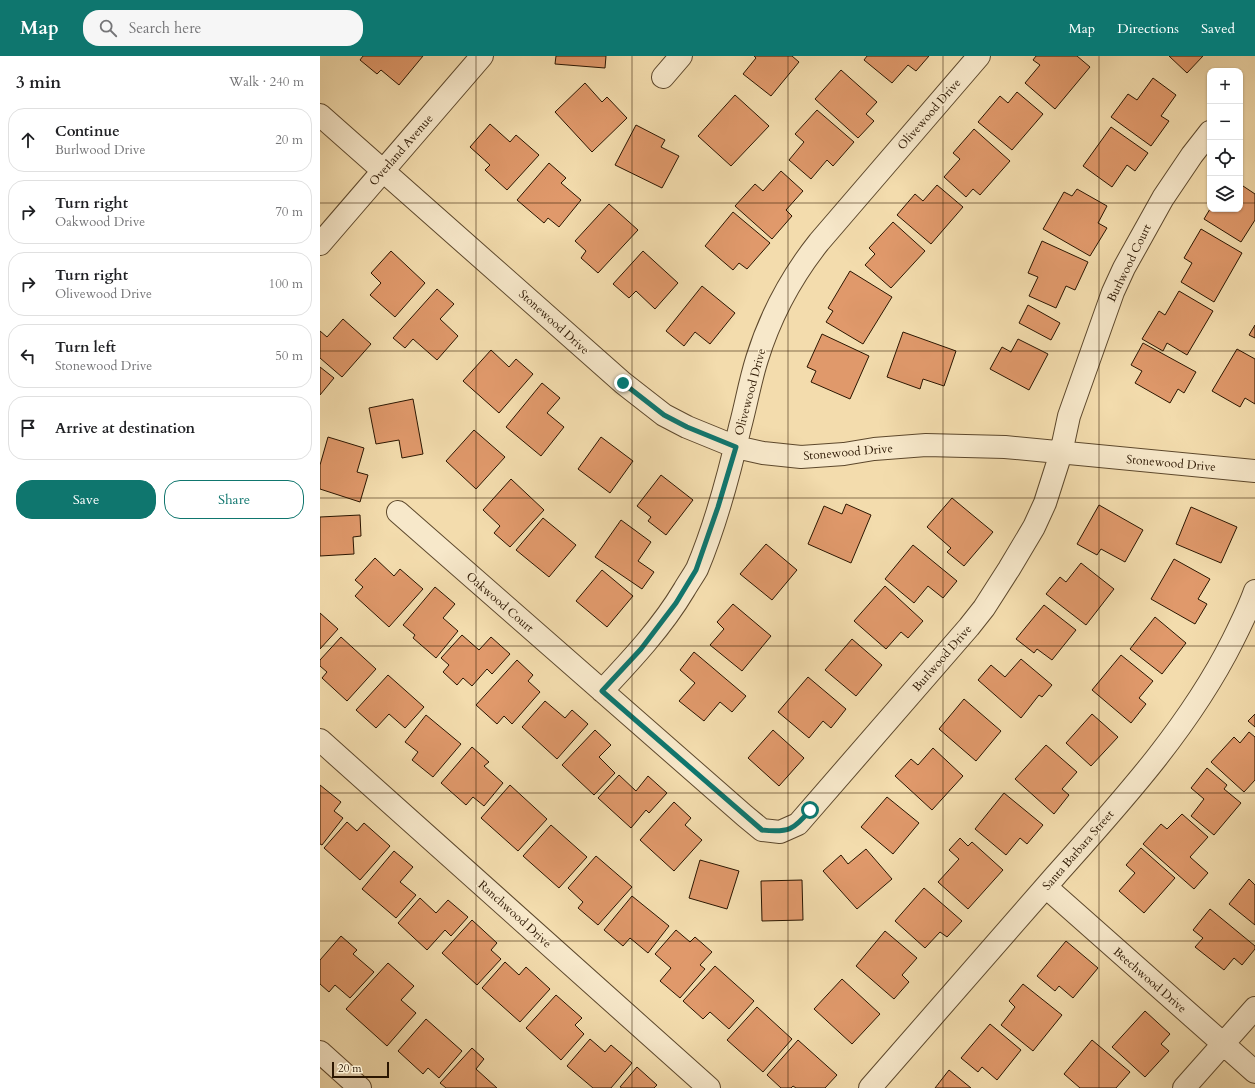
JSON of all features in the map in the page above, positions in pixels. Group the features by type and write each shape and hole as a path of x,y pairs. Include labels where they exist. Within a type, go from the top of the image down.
{"street":[{"name":"Overland Avenue","path":"320,244 482,56"},
{"path":"663,77 681,56"},
{"name":"Olivewood Drive","path":"602,691 641,649 676,603 696,570 718,507 736,447 757,359 770,324 787,289 807,257 979,56"},
{"name":"Stonewood Drive","path":"320,115 643,400 664,415 687,427 736,447 763,453 801,457 926,445 1005,447 1255,471"},
{"name":"Burlwood Court","path":"1061,453 1069,416 1113,292 1124,268 1163,198 1207,136"},
{"name":"Burlwood Drive","path":"780,832 798,824 984,608 1034,527 1046,503 1061,453"},
{"name":"Oakwood Court","path":"398,512 762,830 780,832"},
{"name":"Santa Barbara Street","path":"870,1088 1126,796 1166,745 1200,697 1226,653 1255,591"},
{"name":"Ranchwood Drive","path":"320,740 709,1088"},
{"name":"Beechwood Drive","path":"1046,887 1255,1072"},
{"path":"1184,1088 1255,1008"},
{"path":"320,1052 360,1088"}],"building":[{"path":"363,56 423,56 399,85 381,70 377,74 360,60"},
{"path":"556,56 606,56 605,68 555,64"},
{"path":"754,56 792,56 799,62 771,96 743,74 756,58"},
{"path":"867,56 929,56 916,71 908,65 892,83 864,60"},
{"path":"1036,56 1077,56 1090,67 1055,109 1025,83 1040,65 1033,60"},
{"path":"1169,56 1203,56 1187,73"},
{"path":"841,70 877,102 866,114 874,121 858,138 815,99"},
{"path":"1153,78 1176,95 1161,116 1169,121 1151,146 1111,117 1128,94 1137,100"},
{"path":"585,83 602,102 607,97 627,118 592,152 555,112"},
{"path":"1017,92 1043,114 1012,150 978,122 1000,96 1008,103"},
{"path":"735,95 769,126 731,166 698,136"},
{"path":"817,110 854,142 833,166 827,160 811,179 789,160 804,142 795,134"},
{"path":"490,124 510,142 516,135 539,155 507,190 485,170 490,165 470,147"},
{"path":"636,125 665,140 661,147 679,156 662,188 615,165"},
{"path":"1111,127 1148,153 1135,171 1127,165 1112,187 1083,166"},
{"path":"974,129 1010,161 980,195 973,189 966,197 944,177 960,159 953,153"},
{"path":"549,163 566,178 561,183 581,200 559,227 548,218 544,223 517,200"},
{"path":"781,171 803,191 786,210 792,216 772,239 735,206 755,184 763,191"},
{"path":"937,185 963,207 931,244 897,215 915,194 923,201"},
{"path":"1243,186 1255,194 1255,220 1241,242 1204,219 1208,212 1243,212"},
{"path":"1077,189 1107,206 1098,223 1107,228 1090,256 1043,229 1064,192 1072,196"},
{"path":"609,204 638,230 598,273 581,258 586,251 575,241"},
{"path":"733,212 770,243 747,269 739,263 733,270 705,246"},
{"path":"893,222 925,251 891,288 865,265 875,254 869,248"},
{"path":"1201,229 1242,253 1214,302 1181,282 1192,263 1184,258"},
{"path":"1042,241 1088,262 1075,290 1066,286 1056,308 1029,296 1038,277 1028,273"},
{"path":"391,251 425,283 395,317 370,295 381,283 371,273"},
{"path":"643,251 678,283 655,309 636,291 629,298 613,284"},
{"path":"850,271 892,297 863,344 826,322 833,311 828,308"},
{"path":"702,286 735,313 710,344 695,332 684,346 666,331"},
{"path":"437,289 454,304 440,319 458,336 437,360 413,339 405,348 393,338"},
{"path":"1179,291 1213,311 1187,355 1167,343 1163,351 1142,339 1159,311 1165,315"},
{"path":"1028,305 1060,323 1051,340 1019,323"},
{"path":"343,319 371,344 342,377 320,358 320,331 327,337"},
{"path":"1255,325 1255,338 1249,335"},
{"path":"903,332 956,351 944,386 923,379 920,389 887,377"},
{"path":"822,334 869,356 850,399 811,382 816,371 807,367"},
{"path":"1018,339 1048,354 1029,390 990,369 1002,347 1011,352"},
{"path":"1143,343 1196,372 1184,393 1178,389 1170,403 1135,383 1142,371 1131,365"},
{"path":"1237,349 1255,359 1255,404 1245,398 1240,407 1212,391"},
{"path":"491,350 509,367 516,359 533,374 499,413 463,381"},
{"path":"320,367 334,378 320,395"},
{"path":"542,383 560,398 547,413 564,427 541,456 506,427"},
{"path":"413,399 423,454 402,458 399,440 376,444 369,408"},
{"path":"474,430 505,457 476,489 446,461"},
{"path":"328,437 364,448 357,472 368,475 360,502 320,489 320,465"},
{"path":"601,437 633,461 610,493 578,469"},
{"path":"661,475 693,500 666,535 648,521 651,517 637,506"},
{"path":"511,479 544,510 510,547 494,533 500,526 483,510"},
{"path":"952,498 993,532 964,566 947,552 951,548 927,527"},
{"path":"846,504 871,515 851,563 808,544 824,506 842,514"},
{"path":"1099,505 1143,530 1125,562 1101,549 1097,555 1077,544"},
{"path":"1191,507 1237,527 1221,563 1176,544"},
{"path":"360,515 361,536 353,537 354,554 320,556 320,517"},
{"path":"543,518 576,545 549,577 516,550"},
{"path":"621,520 651,542 638,561 654,572 642,589 595,557"},
{"path":"766,544 797,570 772,600 740,574"},
{"path":"913,545 957,581 943,598 928,586 914,603 885,579"},
{"path":"375,558 394,576 400,569 423,589 389,627 355,596 363,587 355,580"},
{"path":"1174,559 1210,579 1198,599 1207,604 1195,624 1151,599"},
{"path":"1081,563 1114,589 1086,625 1046,594 1060,577 1066,582"},
{"path":"602,570 633,596 607,627 576,601"},
{"path":"885,586 923,621 908,638 901,632 886,649 854,621"},
{"path":"435,587 455,604 443,618 458,631 436,658 413,638 415,635 403,625"},
{"path":"733,604 771,636 742,671 710,645 724,629 717,622"},
{"path":"1044,605 1076,630 1052,660 1037,649 1034,653 1016,639"},
{"path":"320,613 338,629 320,649"},
{"path":"1155,617 1186,643 1162,674 1130,649"},
{"path":"462,635 479,650 491,637 510,654 492,674 487,669 472,686 463,678 457,685 443,672 449,665 441,658"},
{"path":"341,637 376,669 347,701 322,678 327,672 320,666 320,660"},
{"path":"852,639 882,665 856,696 825,670"},
{"path":"694,652 746,696 732,712 720,702 704,721 679,701 695,683 680,670"},
{"path":"1121,655 1153,681 1139,698 1146,704 1131,723 1092,690"},
{"path":"1021,659 1052,685 1042,697 1039,695 1021,718 978,680 991,665 1005,677"},
{"path":"517,660 533,675 528,681 540,692 512,724 504,716 497,724 476,705"},
{"path":"388,675 424,707 405,728 389,714 376,728 356,710"},
{"path":"808,677 846,709 831,728 823,721 809,738 778,712"},
{"path":"964,699 1001,731 976,761 939,729"},
{"path":"545,701 565,718 572,710 588,724 557,759 522,727"},
{"path":"1092,714 1118,737 1091,766 1066,743"},
{"path":"1255,714 1255,727 1248,721"},
{"path":"426,715 461,744 433,777 412,760 418,752 405,742"},
{"path":"595,730 611,745 599,757 615,773 594,795 562,765"},
{"path":"773,730 804,758 779,786 748,758"},
{"path":"1249,732 1255,737 1255,780 1244,792 1211,762 1234,737 1240,743"},
{"path":"1046,745 1077,772 1062,789 1069,795 1054,814 1015,779"},
{"path":"472,747 489,762 484,766 503,783 484,806 473,797 466,805 441,783"},
{"path":"933,748 963,776 932,810 895,776 911,759 918,765"},
{"path":"1207,768 1227,785 1224,789 1241,803 1214,835 1191,816 1204,799 1191,788"},
{"path":"619,775 636,791 648,776 667,793 649,813 646,810 631,828 598,798"},
{"path":"320,785 341,802 334,811 343,818 322,845 320,844"},
{"path":"510,785 547,819 518,851 481,818"},
{"path":"1004,793 1043,825 1027,844 1020,838 1006,855 975,829"},
{"path":"887,797 919,823 893,854 861,827"},
{"path":"674,802 691,818 685,825 702,840 674,871 640,840"},
{"path":"1182,814 1208,837 1190,857 1208,873 1194,889 1143,844 1161,824 1167,829"},
{"path":"347,822 357,831 364,823 390,846 360,880 324,848"},
{"path":"551,825 587,857 559,888 523,856"},
{"path":"960,838 968,846 972,842 1003,870 968,909 938,882 959,859 949,850"},
{"path":"1141,848 1175,878 1144,913 1119,891 1135,873 1126,865"},
{"path":"866,849 892,879 857,909 823,871 841,855 848,864"},
{"path":"394,851 413,867 400,882 416,895 396,918 362,889"},
{"path":"596,856 632,887 598,925 578,908 583,902 568,888"},
{"path":"700,860 739,871 727,909 689,898"},
{"path":"1249,879 1255,885 1255,925 1229,904"},
{"path":"802,880 803,920 762,921 761,881"},
{"path":"924,888 962,921 947,937 940,932 925,948 895,921"},
{"path":"632,896 669,926 648,953 630,938 623,946 604,930"},
{"path":"420,898 436,913 448,900 468,917 451,936 445,930 427,950 398,923"},
{"path":"1210,909 1255,946 1255,949 1242,965 1234,958 1224,970 1195,947 1203,938 1193,930"},
{"path":"472,920 497,943 491,950 501,959 477,985 442,953"},
{"path":"676,930 690,942 695,937 712,952 700,965 705,969 680,998 660,981 671,968 655,954"},
{"path":"885,931 917,958 902,975 909,982 894,999 856,966"},
{"path":"341,936 357,950 353,954 374,972 350,998 335,985 329,992 320,984 320,960"},
{"path":"1066,941 1098,968 1073,998 1059,986 1055,991 1037,976"},
{"path":"505,962 519,975 526,967 550,989 520,1022 482,988"},
{"path":"388,963 414,986 401,1000 416,1013 387,1046 346,1009"},
{"path":"715,966 754,1001 729,1029 710,1012 703,1019 683,1001"},
{"path":"842,979 880,1014 852,1044 814,1009"},
{"path":"1023,984 1062,1015 1033,1051 1001,1025 1015,1007 1009,1001"},
{"path":"556,995 582,1018 575,1025 584,1034 561,1060 526,1028"},
{"path":"757,1007 792,1039 763,1072 727,1040"},
{"path":"1145,1011 1170,1034 1161,1044 1169,1051 1145,1077 1112,1047"},
{"path":"426,1019 462,1051 439,1078 428,1068 423,1074 398,1051"},
{"path":"990,1024 1021,1050 997,1080 982,1067 978,1072 961,1058"},
{"path":"590,1039 605,1052 611,1045 632,1063 611,1088 593,1088 567,1066"},
{"path":"798,1040 837,1075 825,1088 796,1088 793,1086 791,1088 781,1088 767,1075"},
{"path":"1092,1040 1130,1072 1116,1088 1080,1088 1064,1074"},
{"path":"472,1048 484,1059 476,1069 497,1088 446,1088 440,1083"},
{"path":"637,1067 657,1085 654,1088 620,1087"},
{"path":"949,1070 971,1088 935,1088"}],"route":[{"path":"623,383 664,415 711,438 736,447 708,539 696,570 676,603 641,649 602,691 762,830 780,832 798,824 810,810"}]}
